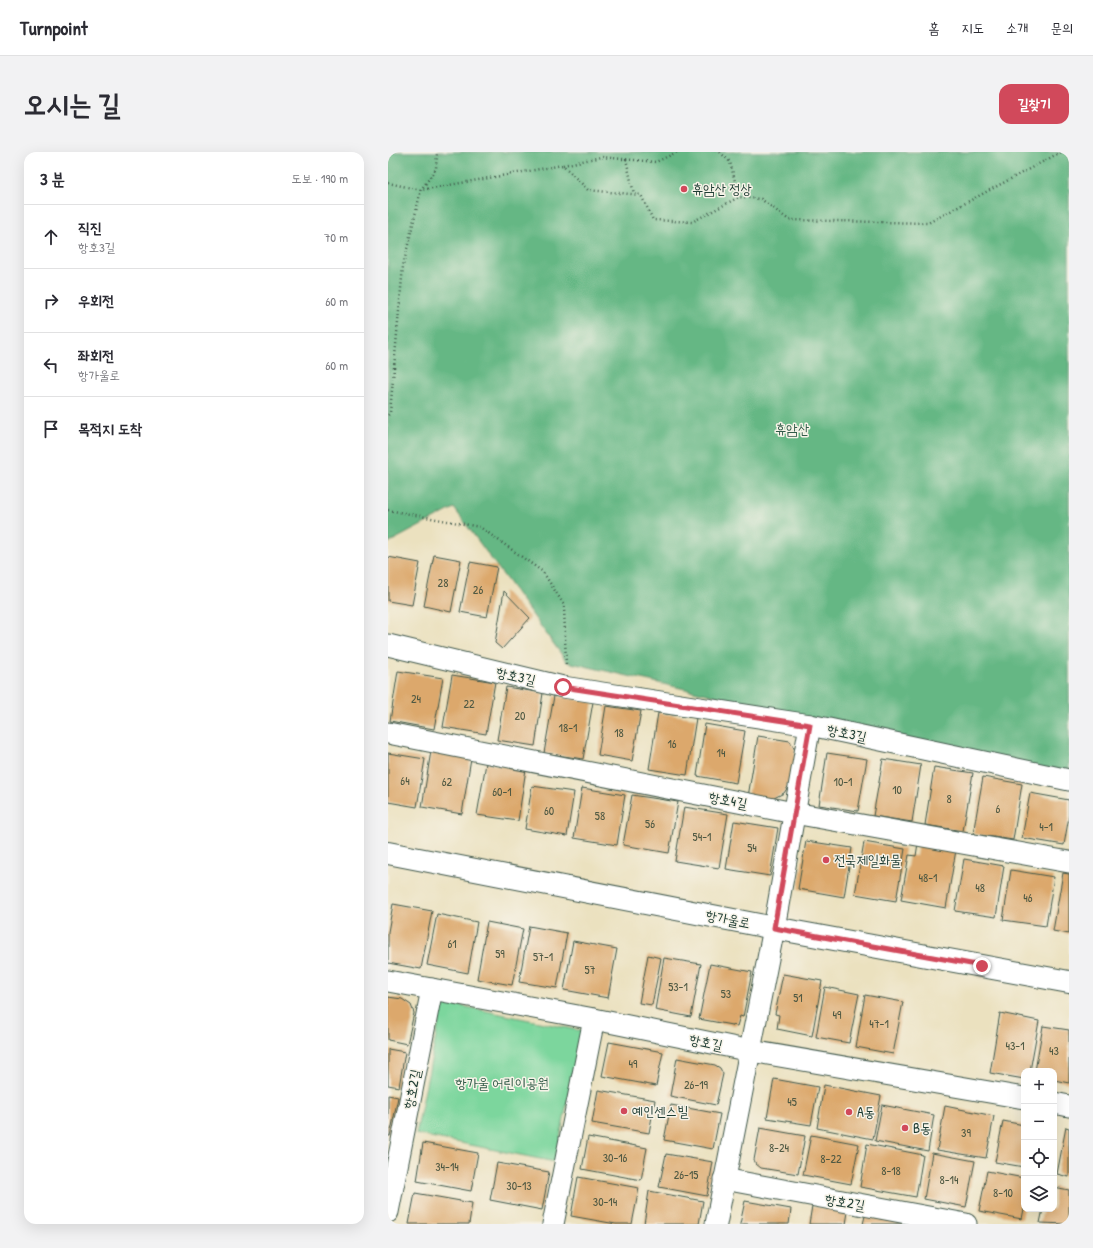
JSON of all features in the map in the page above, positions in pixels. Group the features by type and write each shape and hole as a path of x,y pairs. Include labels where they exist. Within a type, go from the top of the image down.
{"main road":[{"name":"항가울로","path":"388,853 774,928 1069,982"}],"street":[{"name":"항호3길","path":"388,645 563,687 810,725 1069,780"},
{"path":"716,1224 774,928 810,725"},
{"name":"항호4길","path":"388,733 794,813 1069,862"},
{"name":"항호길","path":"388,981 594,1019 750,1051 1021,1097"},
{"name":"항호2길","path":"388,1212 432,989"},
{"path":"553,1224 594,1019"},
{"path":"1057,1104 1069,1106"},
{"name":"항호2길","path":"724,1179 966,1224"}],"path":[{"path":"388,415 390,413 403,266 421,190 436,169 437,152"},
{"path":"388,183 421,190 600,157 656,162 677,152"},
{"path":"720,152 730,162 739,197"},
{"path":"563,165 588,190 641,195 653,220 692,222 739,197 761,199 789,220 928,223 1060,152"},
{"path":"626,159 634,194"},
{"path":"388,510 480,527 543,572 564,605 566,668 563,687"}],"green space":[{"name":"휴암산","path":"388,152 1069,152 1069,777 567,662 454,508 388,543"},
{"name":"항가울 어린이공원","path":"443,1002 582,1031 555,1162 416,1134"}],"building":[{"path":"434,555 461,560 451,612 424,606"},
{"path":"388,557 420,563 412,605 388,601"},
{"path":"470,562 497,567 487,617 460,612"},
{"path":"504,591 530,618 502,649 495,643"},
{"path":"398,671 443,678 434,729 390,721"},
{"path":"452,675 495,682 486,734 443,727"},
{"path":"506,687 543,693 535,746 497,740"},
{"path":"554,696 593,702 583,759 544,753"},
{"path":"606,706 641,711 632,761 598,755"},
{"path":"658,713 696,718 687,775 649,769"},
{"path":"705,724 745,731 736,783 697,776"},
{"path":"758,736 790,741 795,750 796,775 784,793 770,800 748,797"},
{"path":"431,751 471,758 462,814 422,807"},
{"path":"388,753 425,759 417,807 388,802"},
{"path":"827,753 867,759 858,811 819,805"},
{"path":"883,759 921,765 912,822 873,816"},
{"path":"486,763 526,769 518,821 477,815"},
{"path":"934,767 973,773 963,831 925,825"},
{"path":"983,777 1022,784 1013,840 973,834"},
{"path":"532,786 574,792 567,836 525,829"},
{"path":"582,788 625,795 617,845 574,838"},
{"path":"1030,793 1069,800 1069,816 1064,845 1022,838"},
{"path":"632,795 678,802 669,853 623,845"},
{"path":"684,807 728,814 719,868 675,861"},
{"path":"734,821 778,828 770,876 726,869"},
{"path":"806,841 852,848 844,897 798,889"},
{"path":"864,842 905,849 896,901 855,894"},
{"path":"918,843 956,850 946,908 901,900 909,855 916,856"},
{"path":"964,859 1004,866 996,917 955,911"},
{"path":"1011,870 1054,877 1046,926 1003,920"},
{"path":"1063,873 1069,874 1069,934 1053,931"},
{"path":"393,904 432,911 421,969 388,963 388,932"},
{"path":"437,914 477,922 468,973 427,965"},
{"path":"487,922 523,929 512,985 477,979"},
{"path":"529,926 567,933 557,988 519,982"},
{"path":"573,941 617,949 608,998 564,990"},
{"path":"648,955 661,958 652,1005 639,1003"},
{"path":"664,958 701,964 691,1017 655,1010"},
{"path":"710,964 752,972 743,1017 740,1016 737,1026 699,1019"},
{"path":"783,974 822,981 812,1036 777,1029 779,1015 775,1014"},
{"path":"825,987 859,994 849,1043 816,1037"},
{"path":"865,995 903,1002 893,1054 856,1047"},
{"path":"388,997 402,999 411,1005 414,1013 407,1044 388,1040"},
{"path":"1000,1013 1039,1021 1031,1068 1021,1068 1021,1078 990,1073"},
{"path":"1043,1026 1069,1030 1069,1083 1057,1081 1057,1068 1036,1068"},
{"path":"609,1042 663,1052 656,1086 602,1076"},
{"path":"388,1049 405,1052 399,1087 388,1085"},
{"path":"677,1058 715,1065 720,1068 723,1074 716,1105 670,1096"},
{"path":"774,1079 818,1087 811,1125 767,1118"},
{"name":"A동","path":"824,1085 881,1096 873,1139 817,1128"},
{"name":"예인센스빌","path":"598,1090 655,1100 649,1133 592,1123"},
{"path":"388,1095 398,1097 390,1136 388,1136"},
{"path":"671,1105 720,1114 713,1149 664,1140"},
{"name":"B동","path":"882,1105 934,1115 928,1151 875,1141"},
{"path":"945,1106 994,1116 986,1158 937,1150"},
{"path":"1003,1121 1021,1124 1021,1166 995,1162"},
{"path":"1066,1127 1069,1128 1069,1177 1057,1174"},
{"path":"760,1128 805,1136 798,1174 761,1168 756,1164 754,1160"},
{"path":"811,1135 859,1144 851,1184 803,1175"},
{"path":"588,1137 647,1148 641,1180 582,1169"},
{"path":"423,1143 478,1153 471,1191 417,1181"},
{"name":"A동","path":"867,1144 923,1155 916,1197 860,1187"},
{"path":"932,1153 975,1161 966,1207 924,1199"},
{"path":"666,1154 713,1162 707,1196 659,1187"},
{"path":"497,1163 549,1172 542,1210 490,1200"},
{"path":"987,1171 1021,1177 1021,1212 1023,1212 1022,1219 979,1211"},
{"path":"578,1177 639,1188 632,1224 616,1224 571,1216"},
{"path":"1057,1188 1069,1190 1069,1224 1040,1223 1042,1212 1057,1212"},
{"path":"649,1191 703,1201 699,1224 644,1224"},
{"path":"415,1193 472,1203 469,1224 409,1224"},
{"path":"745,1201 791,1209 789,1224 740,1224"},
{"path":"812,1206 848,1212 846,1224 809,1224"},
{"path":"865,1216 904,1223 904,1224 863,1224"}],"place":[{"name":"휴암산 정상","path":"684,189"},
{"name":"전국제일화물","path":"826,860"},
{"name":"예인센스빌","path":"624,1111"},
{"name":"A동","path":"849,1112"},
{"name":"B동","path":"905,1128"}],"route":[{"path":"563,687 810,725 774,928 982,966"}]}
